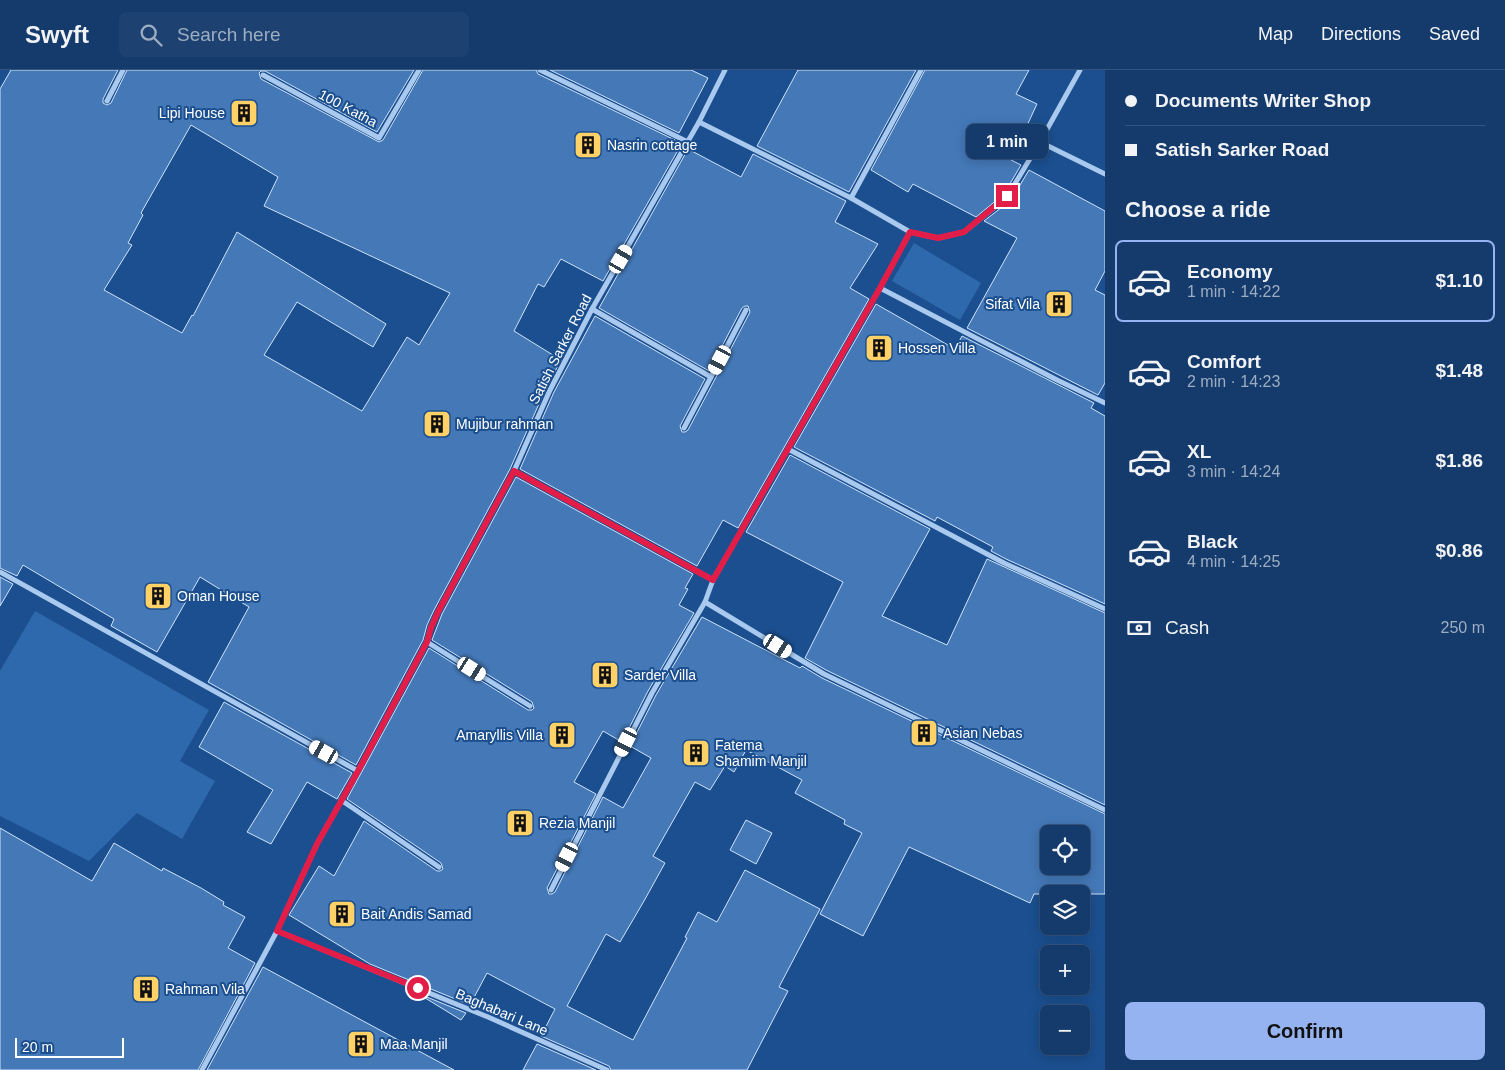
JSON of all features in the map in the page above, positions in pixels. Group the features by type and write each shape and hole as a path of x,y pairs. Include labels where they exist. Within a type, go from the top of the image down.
{"street":[{"path":"107,101 123,70"},
{"name":"100 Katha","path":"263,75 379,138 419,70"},
{"path":"540,70 688,142"},
{"name":"Satish Sarker Road","path":"202,1070 277,931 317,844 427,642 438,612 514,471 550,390 592,309 688,142 725,70"},
{"path":"851,198 921,70"},
{"path":"699,122 851,198 910,232 938,238 964,232 1007,196 1080,70"},
{"path":"1040,142 1105,174"},
{"path":"550,890 652,693 705,602 713,580 910,232"},
{"path":"880,288 1105,403"},
{"path":"592,309 711,377"},
{"path":"684,428 746,310"},
{"path":"788,449 1004,563 1105,609"},
{"path":"514,471 713,580"},
{"path":"0,572 358,771"},
{"path":"705,602 824,674 1105,810"},
{"path":"427,642 530,706"},
{"path":"341,800 438,867"},
{"name":"Baghabari Lane","path":"277,931 488,1017 607,1070"}],"shaded area":[{"path":"914,243 981,283 960,320 892,281"},
{"path":"35,611 209,710 180,761 215,781 182,839 137,813 89,861 0,816 0,671"}],"building":[{"path":"11,70 118,70 103,99 103,103 107,105 111,103 127,70 414,70 377,132 265,71 259,73 261,79 379,142 383,140 423,70 536,70 538,74 675,140 674,142 681,145 603,281 561,259 544,287 538,284 514,331 561,360 546,388 510,469 434,610 423,640 356,765 208,682 249,607 200,577 157,652 111,626 114,619 23,565 17,576 0,568 0,89","holes":["191,125 278,177 264,206 450,293 419,345 407,337 362,411 264,355 297,302 373,347 386,324 237,232 193,316 182,333 104,290 132,245 128,243 143,215 141,213"]},
{"path":"550,70 691,70 708,78 679,133"},
{"path":"798,70 916,70 849,192 757,146"},
{"path":"925,70 1029,70 1016,94 1037,104 1011,160 1021,165 1004,194 976,217 913,184 908,192 871,170"},
{"path":"688,149 741,177 753,154 846,201 835,222 878,244 850,288 869,299 738,528 723,520 697,566 520,469 554,392 595,316 705,379 680,426 682,432 688,430 715,379 750,312 748,306 742,308 709,371 599,308"},
{"path":"1029,170 1105,211 1105,271 1095,290 1105,295 1105,383 1098,395 967,328 1017,238 984,221 1011,200"},
{"path":"876,304 955,349 962,336 1094,403 1091,408 1105,416 1105,604 1006,559 991,551 993,547 937,517 935,521 794,447"},
{"path":"790,455 930,529 882,616 947,645 987,559 1105,613 1105,805 826,670 805,658 843,582 746,532"},
{"path":"516,477 693,574 685,588 688,589 679,605 694,613 648,691 622,742 603,731 574,782 596,794 547,888 549,894 555,892 603,797 623,808 651,758 630,746 656,695 702,617 800,668 802,666 822,678 1105,814 1105,894 1090,894 1090,885 1040,885 1040,894 1034,894 1030,903 909,847 863,936 820,914 862,833 844,824 845,820 795,793 802,780 746,750 734,772 725,766 710,790 695,782 653,856 665,863 644,901 620,942 606,934 567,1006 633,1040 687,938 685,937 698,912 717,922 745,870 820,909 779,987 788,991 747,1070 611,1070 609,1066 541,1036 555,1009 487,973 470,1005 370,964 289,915 319,866 334,876 364,821 437,871 443,869 441,863 347,799 429,648 528,710 534,708 532,702 432,640 442,614"},
{"path":"0,577 13,584 0,606"},
{"path":"224,702 352,773 337,799 307,782 271,844 247,832 273,790 199,747"},
{"path":"746,820 772,833 756,864 730,850"},
{"path":"0,828 92,881 114,843 162,871 163,868 201,888 224,902 223,905 245,917 228,948 255,963 198,1070 0,1070"},
{"path":"263,967 454,1070 207,1070"},
{"path":"417,993 466,1013 461,1020"},
{"path":"537,1044 596,1070 523,1070"}],"place":[{"name":"Lipi House","path":"244,113"},
{"name":"Nasrin cottage","path":"588,145"},
{"name":"Sifat Vila","path":"1059,304"},
{"name":"Hossen Villa","path":"879,348"},
{"name":"Mujibur rahman","path":"437,424"},
{"name":"Oman House","path":"158,596"},
{"name":"Sarder Villa","path":"605,675"},
{"name":"Asian Nebas","path":"924,733"},
{"name":"Amaryllis Villa","path":"562,735"},
{"name":"Fatema Shamim Manjil","path":"696,753"},
{"name":"Rezia Manjil","path":"520,823"},
{"name":"Bait Andis Samad","path":"342,914"},
{"name":"Rahman Vila","path":"146,989"},
{"name":"Maa Manjil","path":"361,1044"}],"route":[{"path":"418,988 277,931 317,844 427,642 438,612 514,471 713,580 910,232 938,238 964,232 1007,196"}]}
